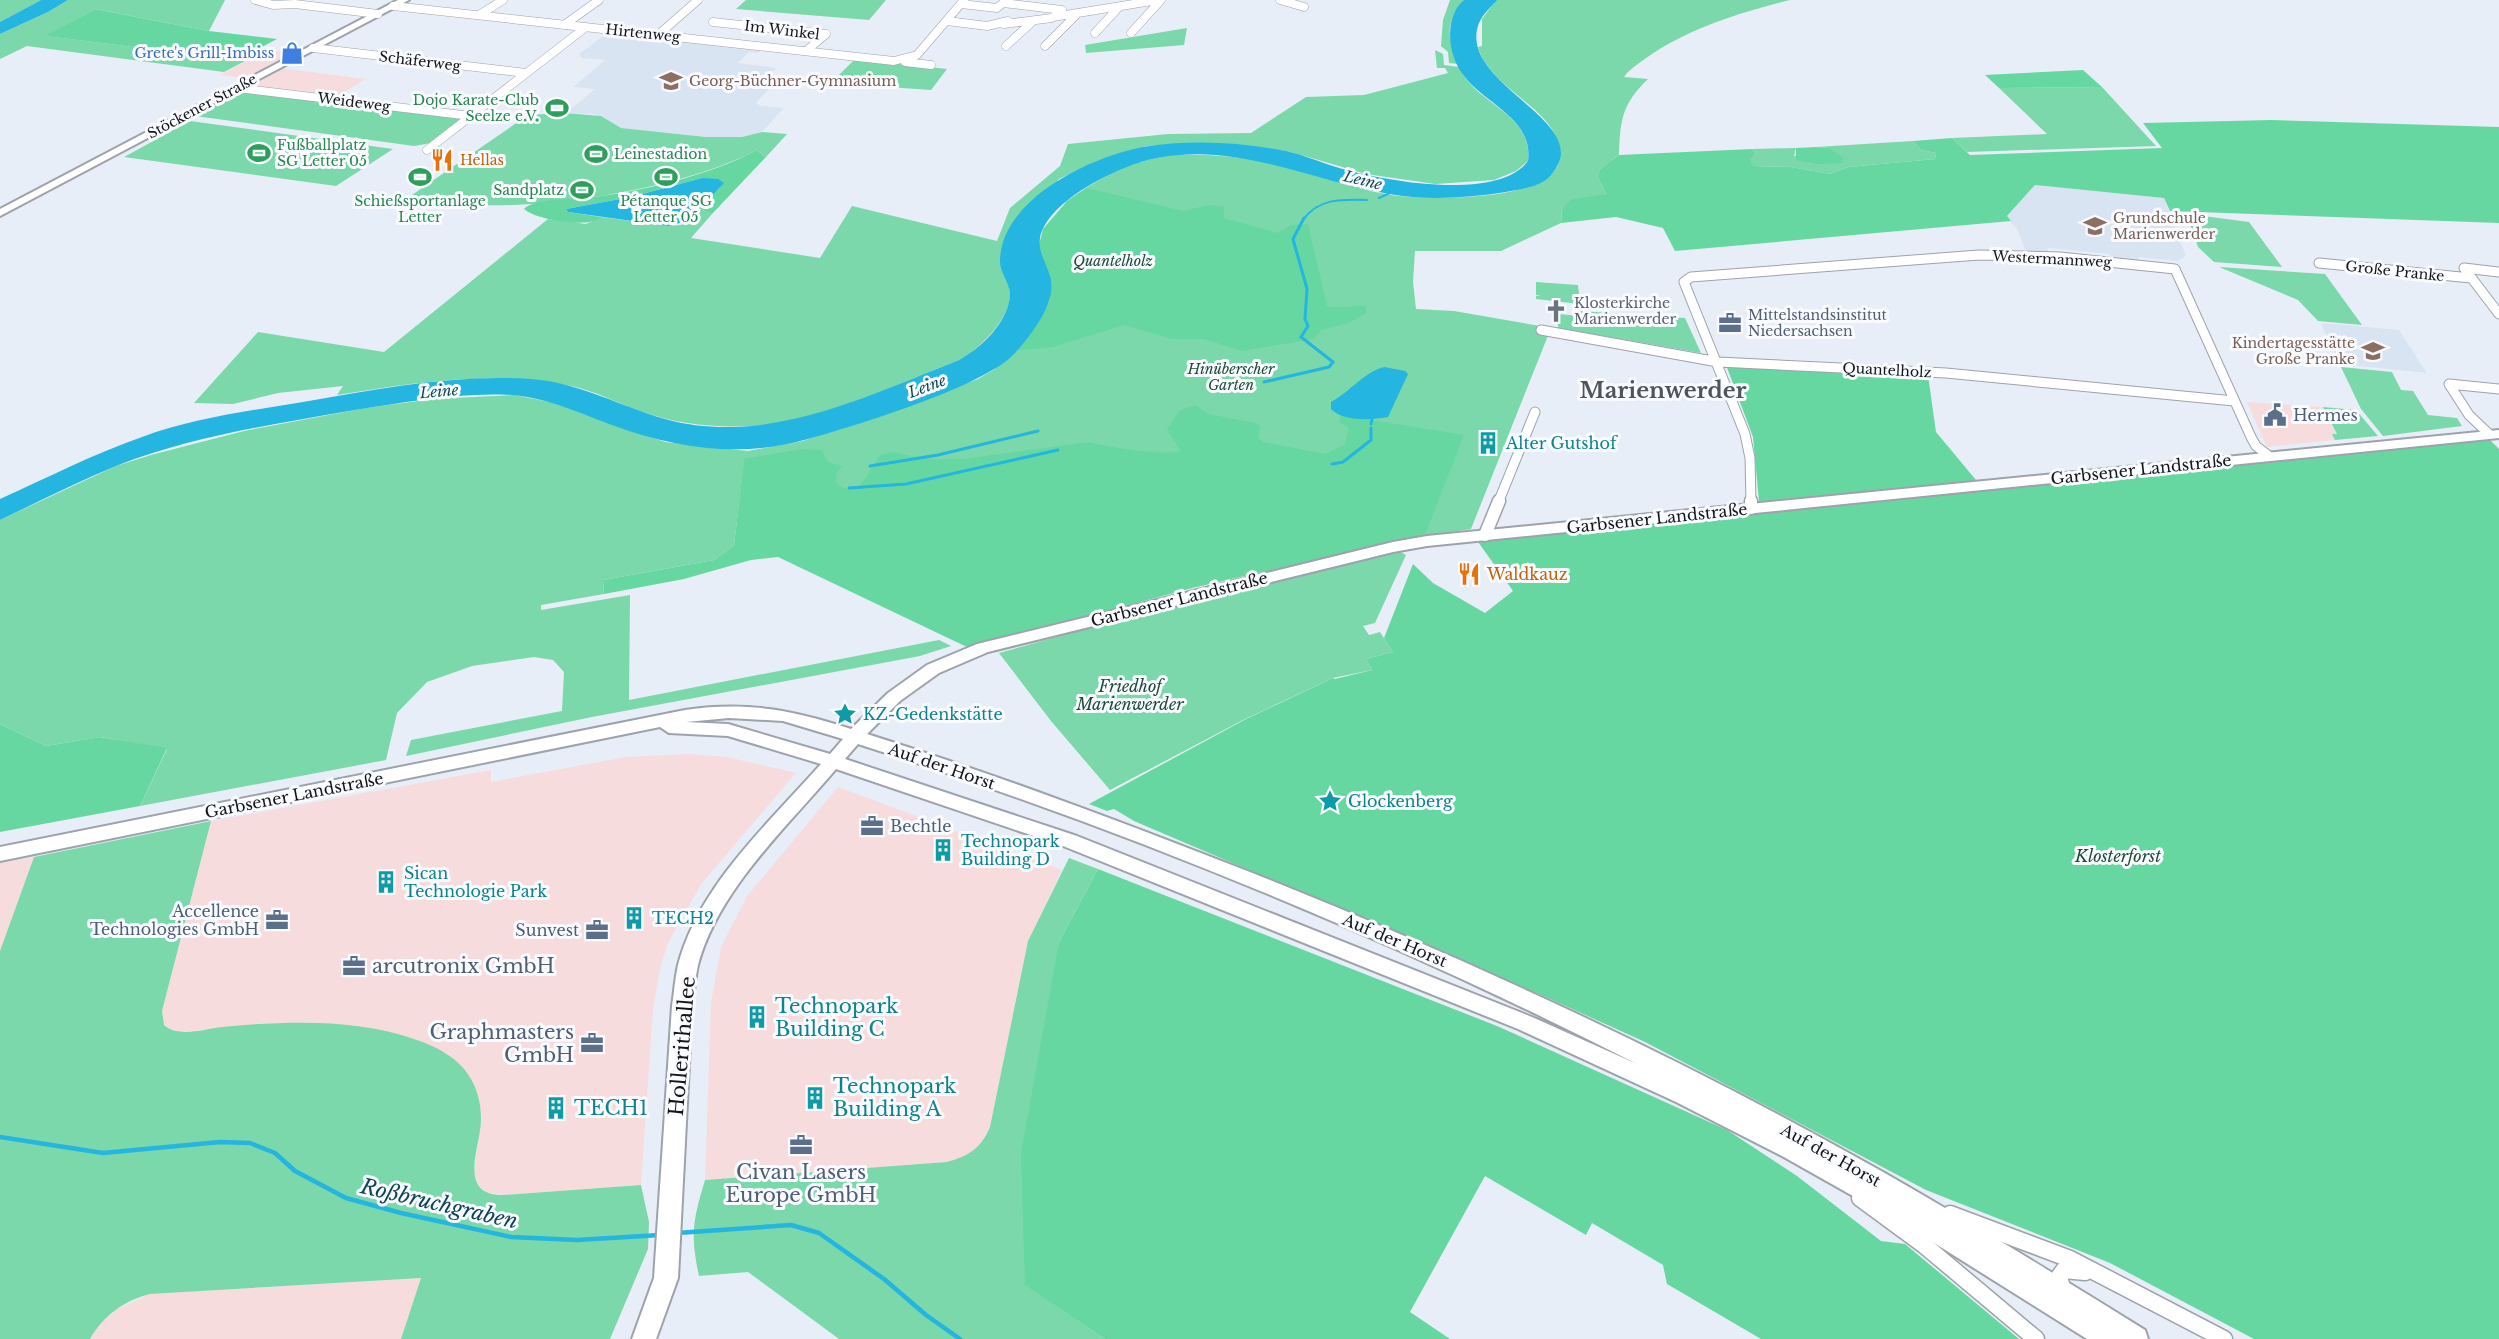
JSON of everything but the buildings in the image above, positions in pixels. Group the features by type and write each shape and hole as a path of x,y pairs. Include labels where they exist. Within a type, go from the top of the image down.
{"street":[{"path":"255,0 273,5 295,4 378,14"},
{"path":"295,4 304,0"},
{"name":"Stöckener Straße","path":"0,213 405,0"},
{"path":"479,15 503,0"},
{"path":"564,25 599,0"},
{"path":"658,35 698,0"},
{"path":"947,21 992,26 1006,22 1033,21 1160,0"},
{"path":"1131,33 1160,0"},
{"path":"1280,0 1304,7"},
{"path":"947,21 962,2 997,8 1002,3 1062,10 1052,18"},
{"name":"Hirtenweg","path":"393,6 931,65"},
{"path":"1095,33 1124,6 1153,9"},
{"path":"1045,46 1077,14"},
{"name":"Hirtenweg","path":"894,61 917,55 947,21"},
{"path":"1006,46 1033,21"},
{"name":"Im Winkel","path":"713,22 826,34 806,51"},
{"path":"427,150 586,27"},
{"name":"Schäferweg","path":"313,48 526,73"},
{"name":"Weideweg","path":"238,88 471,116"},
{"name":"Westermannweg","path":"1718,362 1684,282 1690,277 1979,255 2060,257 2175,269 2256,446 2269,456"},
{"name":"Große Pranke","path":"2319,263 2471,278"},
{"name":"Große Pranke","path":"2471,278 2464,268 2499,272"},
{"path":"2471,278 2499,314"},
{"name":"Quantelholz","path":"1541,330 1718,362 1954,374 2234,401"},
{"path":"1718,362 1745,434 1750,458 1751,508"},
{"path":"2495,435 2469,415 2449,384 2499,389"},
{"path":"1485,535 1535,412"},
{"name":"Garbsener Landstraße","path":"588,737 653,728 691,726 728,730 833,761 855,736 913,682 955,659 983,648 1393,547 1485,535 2495,435"},
{"name":"Garbsener Landstraße","path":"0,854 685,716 736,711 789,716 855,736"},
{"name":"Auf der Horst","path":"855,736 1011,790 1216,866 1449,963 1690,1078 1911,1200 2063,1291 2136,1339"},
{"name":"Auf der Horst","path":"833,761 1070,841 1195,893 1450,992 1602,1057 1790,1149 1923,1223 2109,1339"},
{"name":"Hollerithallee","path":"644,1339 666,1278 682,1006 688,965 713,907 730,881 833,761"},
{"name":"Auf der Horst","path":"1790,1149 1924,1245 2036,1339"},
{"name":"Auf der Horst","path":"1911,1200 2070,1259 2224,1339"},
{"name":"Auf der Horst","path":"2063,1291 2059,1277 2064,1270 2069,1268 2109,1279"}],"shaded area":[{"name":"Georg-Büchner-Gymnasium","path":"607,33 762,49 758,53 749,52 738,63 777,68 754,86 769,89 756,103 761,106 784,108 760,134 742,137 707,137 621,128 595,114 555,113 562,108 571,109 595,89 573,87 605,60 582,58 579,54"},
{"path":"267,50 296,53 271,67 366,79 334,98 247,86 258,80 220,75"},
{"name":"Grundschule Marienwerder","path":"2035,185 2164,198 2186,256 2178,261 2138,257 2139,261 2111,258 2110,254 2048,248 2048,252 2025,250 2018,230 2006,217"},
{"name":"Kindertagesstätte Große Pranke","path":"2321,324 2399,330 2427,373 2340,364"},
{"path":"2247,402 2323,407 2337,435 2333,434 2335,440 2267,447"},
{"path":"687,754 727,757 796,773 702,883 668,943 661,965 653,1009 641,1185 503,1195 486,1192 476,1183 474,1173 481,1119 474,1085 459,1063 449,1055 414,1039 366,1028 317,1024 254,1025 181,1032 168,1028 162,1021 162,1011 211,821 491,770 491,782 626,757"},
{"path":"838,787 1062,870 1028,941 990,1127 977,1149 963,1158 947,1162 705,1180 711,1002 721,947 747,896"},
{"path":"34,857 31,865 0,951 0,863"},
{"path":"422,1278 401,1339 90,1339 99,1325 117,1309 150,1294"}],"green space":[{"path":"0,0 41,0 0,22"},
{"path":"68,0 225,0 209,31 95,9 46,36 245,61 224,72 27,46 0,59 0,34"},
{"path":"746,0 886,0 869,20 736,9"},
{"path":"1450,0 1464,0 1453,16 1450,30 1450,38 1458,64 1449,63 1448,52 1441,46 1443,20"},
{"name":"Hinüberscher Garten","path":"1496,0 1790,0 1725,19 1683,36 1627,73 1624,77 1648,79 1633,96 1624,113 1619,155 1600,169 1597,176 1606,194 1562,210 1561,223 1501,251 1415,251 1413,282 1416,309 1454,311 1551,328 1471,529 1383,543 1196,587 744,462 734,545 714,560 603,580 604,594 541,605 541,610 630,595 629,700 939,640 951,646 920,656 592,717 406,756 411,740 562,711 564,672 553,660 534,657 472,666 427,682 397,713 386,760 140,806 167,749 101,737 46,746 0,724 0,520 116,466 151,455 244,431 366,408 433,399 514,395 550,402 665,442 748,451 803,441 978,379 995,369 1061,212 1067,203 1094,183 1135,164 1178,155 1240,158 1291,167 1348,185 1407,197 1458,198 1487,195 1515,191 1538,183 1554,172 1560,156 1557,140 1549,125 1538,112 1496,76 1485,62 1478,47 1482,46 1482,19"},
{"path":"95,9 209,31 277,39 260,48 267,50 245,61 45,36"},
{"path":"1187,28 1184,45 1086,53 1085,45"},
{"path":"1435,50 1443,54 1444,65 1459,67 1477,91 1513,120 1522,131 1527,145 1528,161 1516,171 1494,180 1435,184 1366,174 1291,152 1199,143 1146,146 1086,166 1059,179 1000,261 1010,289 1009,303 1000,323 976,349 959,360 830,410 777,423 752,426 695,424 667,419 631,408 577,387 538,381 481,378 394,386 337,395 343,386 278,393 233,404 194,403 258,332 384,352 548,219 586,224 601,217 669,226 681,225 700,209 712,214 691,238 820,258 852,206 997,241 1010,208 1060,166 1068,144 1168,134 1251,133 1306,97 1364,95 1448,73 1445,68 1437,68"},
{"path":"855,59 947,69 931,90 831,83"},
{"path":"2083,70 2102,87 1999,88 1985,75"},
{"path":"2102,87 2156,146 1967,152 1952,138 2047,134 1999,88"},
{"path":"245,90 465,117 431,143 414,146 195,116"},
{"name":"Leinestadion","path":"564,113 601,116 621,128 706,137 742,137 762,132 787,134 766,157 757,150 729,163 696,174 623,192 549,203 514,205 464,204 409,197 528,115"},
{"path":"2272,120 2499,127 2499,223 2170,211 2164,198 2035,185 2007,216 2011,221 1675,251 1663,228 1616,217 1561,223 1562,210 1570,200 1606,194 1597,176 1600,169 1619,155 1752,149 1756,153 1751,160 1753,166 1791,167 1830,174 1848,167 1935,159 1936,153 1921,150 1913,141 1952,138 1970,155 2162,148 2143,123"},
{"name":"Fußballplatz SG Letter 05","path":"190,121 393,149 336,186 124,157"},
{"path":"1913,141 1921,150 1936,153 1935,159 1848,167 1830,174 1791,167 1752,166 1751,160 1756,153 1752,149 1796,148 1794,156 1829,148 1816,147"},
{"path":"1796,148 1829,148 1843,158 1843,163 1818,164 1796,160"},
{"path":"757,150 766,157 712,214 700,209 723,183 702,178 631,197 566,209 568,212 601,217 595,221 575,223 551,220 524,209 543,201 586,198 652,187 697,175"},
{"name":"Quantelholz","path":"1087,188 1183,211 1209,205 1224,207 1224,218 1278,233 1291,225 1308,224 1327,306 1366,306 1366,313 1348,323 1321,330 1314,339 1242,351 1204,339 1172,339 1124,325 1053,347 1018,350 1050,301 1039,245 1043,229 1067,201"},
{"path":"2181,213 2249,222 2282,267 2214,262 2198,247 2191,227"},
{"path":"2219,267 2325,274 2362,325 2318,321 2298,300"},
{"path":"1536,282 1578,285 1580,304 1536,299 1536,296 1541,296 1536,295"},
{"path":"1580,311 1685,318 1701,353 1558,328 1558,314 1580,316"},
{"name":"Klosterforst","path":"1726,365 1928,375 1936,432 1981,486 2489,439 2499,449 2499,1339 2254,1339 2110,1263 1926,1190 1645,1042 1539,994 1134,821 1114,809 1107,811 1089,804 1246,719 1333,678 1372,670 1366,659 1393,652 1384,638 1413,564 1433,583 1485,613 1513,591 1476,539 1760,512 1753,437"},
{"path":"2341,367 2392,372 2401,390 2413,391 2428,415 2457,418 2462,426 2383,436 2361,409"},
{"path":"1195,405 1209,414 1255,423 1260,426 1258,438 1263,442 1325,454 1345,444 1349,428 1339,422 1341,415 1464,435 1425,535 1196,587 969,648 778,557 751,560 684,579 604,594 603,580 714,560 734,545 744,459 801,449 822,450 828,462 842,466 837,473 836,482 843,488 859,488 880,455 892,452 926,459 964,459 1088,442 1135,450 1173,452 1181,451 1167,430 1179,411"},
{"path":"2323,407 2356,410 2378,436 2335,440 2332,434 2337,434"},
{"name":"Friedhof Marienwerder","path":"1399,551 1406,555 1375,623 1363,626 1369,635 1380,632 1393,652 1366,659 1372,670 1333,678 1245,719 1110,790 1051,721 999,653 1197,598"},
{"path":"0,724 46,746 100,737 167,748 140,806 0,832"},
{"path":"211,821 162,1011 164,1025 176,1031 192,1032 246,1025 320,1023 370,1028 417,1040 441,1050 461,1065 473,1084 479,1098 481,1119 474,1168 475,1178 480,1187 489,1193 503,1195 641,1185 649,1222 648,1249 610,1339 401,1339 421,1278 150,1294 132,1300 108,1316 90,1339 0,1339 0,951 34,857"},
{"path":"1069,858 1098,869 1059,942 1026,1285 1105,1339 839,1339 748,1272 699,1276 694,1249 694,1227 705,1180 947,1162 968,1154 978,1146 990,1127 1028,941"},
{"path":"1098,869 1497,1026 1727,1130 1797,1176 1881,1241 1905,1244 2019,1339 1761,1339 1667,1284 1663,1265 1592,1223 1586,1235 1485,1176 1410,1312 1450,1339 1105,1339 1025,1285 1021,1153 1059,942"}],"water":[{"path":"41,0 68,0 0,34 0,22"},
{"name":"Leine","path":"1464,0 1497,0 1479,23 1477,45 1487,65 1543,120 1557,137 1561,156 1551,175 1536,185 1477,196 1418,197 1360,188 1246,159 1187,154 1157,158 1107,176 1088,186 1056,210 1040,238 1041,253 1050,276 1050,296 1036,327 1015,353 1000,366 977,379 918,404 856,425 784,445 735,449 711,448 639,434 539,399 492,394 433,398 264,426 174,447 116,466 0,520 0,499 88,459 162,430 221,416 388,388 473,379 549,381 583,390 665,419 703,426 741,427 778,422 852,402 959,360 985,341 999,324 1008,304 1010,290 1000,260 1005,237 1017,217 1034,198 1055,182 1104,158 1127,151 1182,143 1247,145 1287,151 1355,172 1436,185 1465,185 1491,181 1513,174 1528,161 1528,146 1523,134 1506,113 1464,76 1451,48 1453,17"},
{"path":"702,178 718,179 724,183 699,210 677,224 668,226 568,212 566,209 631,197"},
{"path":"1384,367 1405,371 1408,374 1388,417 1351,418 1331,409 1331,402 1363,378"}],"waterway":[{"name":"Leine","path":"1379,198 1392,192"},
{"path":"1303,220 1316,207 1332,201 1367,200"},
{"path":"1264,382 1329,367 1333,362 1301,337 1308,326 1305,319 1307,289 1293,239 1304,218"},
{"path":"1371,424 1372,419"},
{"path":"1332,464 1343,462 1371,440 1371,428"},
{"path":"870,466 938,455 1038,431"},
{"path":"849,488 906,484 1058,450"},
{"name":"Roßbruchgraben","path":"0,1137 103,1153 220,1142 250,1143 275,1153 295,1171 346,1198 401,1213 511,1237 577,1240 660,1235"},
{"name":"Roßbruchgraben","path":"677,1233 791,1225 819,1233 884,1279 926,1315 960,1339"}],"place":[{"name":"Grete's Grill-Imbiss","path":"292,53"},
{"name":"Georg-Büchner-Gymnasium","path":"671,81"},
{"name":"Dojo Karate-Club Seelze e.V.","path":"557,108"},
{"name":"Fußballplatz SG Letter 05","path":"259,153"},
{"name":"Leinestadion","path":"596,154"},
{"name":"Hellas","path":"442,160"},
{"name":"Schießsportanlage Letter","path":"420,177"},
{"name":"Pétanque SG Letter 05","path":"666,177"},
{"name":"Sandplatz","path":"582,190"},
{"name":"Grundschule Marienwerder","path":"2095,226"},
{"name":"Klosterkirche Marienwerder","path":"1556,311"},
{"name":"Mittelstandsinstitut Niedersachsen","path":"1730,323"},
{"name":"Kindertagesstätte Große Pranke","path":"2373,351"},
{"name":"Hermes","path":"2275,415"},
{"name":"Alter Gutshof","path":"1488,443"},
{"name":"Waldkauz","path":"1469,574"},
{"name":"KZ-Gedenkstätte","path":"845,714"},
{"name":"Glockenberg","path":"1330,801"},
{"name":"Bechtle","path":"872,826"},
{"name":"Technopark Building D","path":"943,850"},
{"name":"Sican Technologie Park","path":"386,882"},
{"name":"TECH2","path":"634,918"},
{"name":"Accellence Technologies GmbH","path":"277,920"},
{"name":"Sunvest","path":"597,930"},
{"name":"arcutronix GmbH","path":"354,966"},
{"name":"Technopark Building C","path":"757,1017"},
{"name":"Graphmasters GmbH","path":"592,1043"},
{"name":"Technopark Building A","path":"815,1098"},
{"name":"TECH1","path":"556,1108"},
{"name":"Civan Lasers Europe GmbH","path":"801,1145"}],"district":[{"name":"Marienwerder","path":"1663,390"}]}
